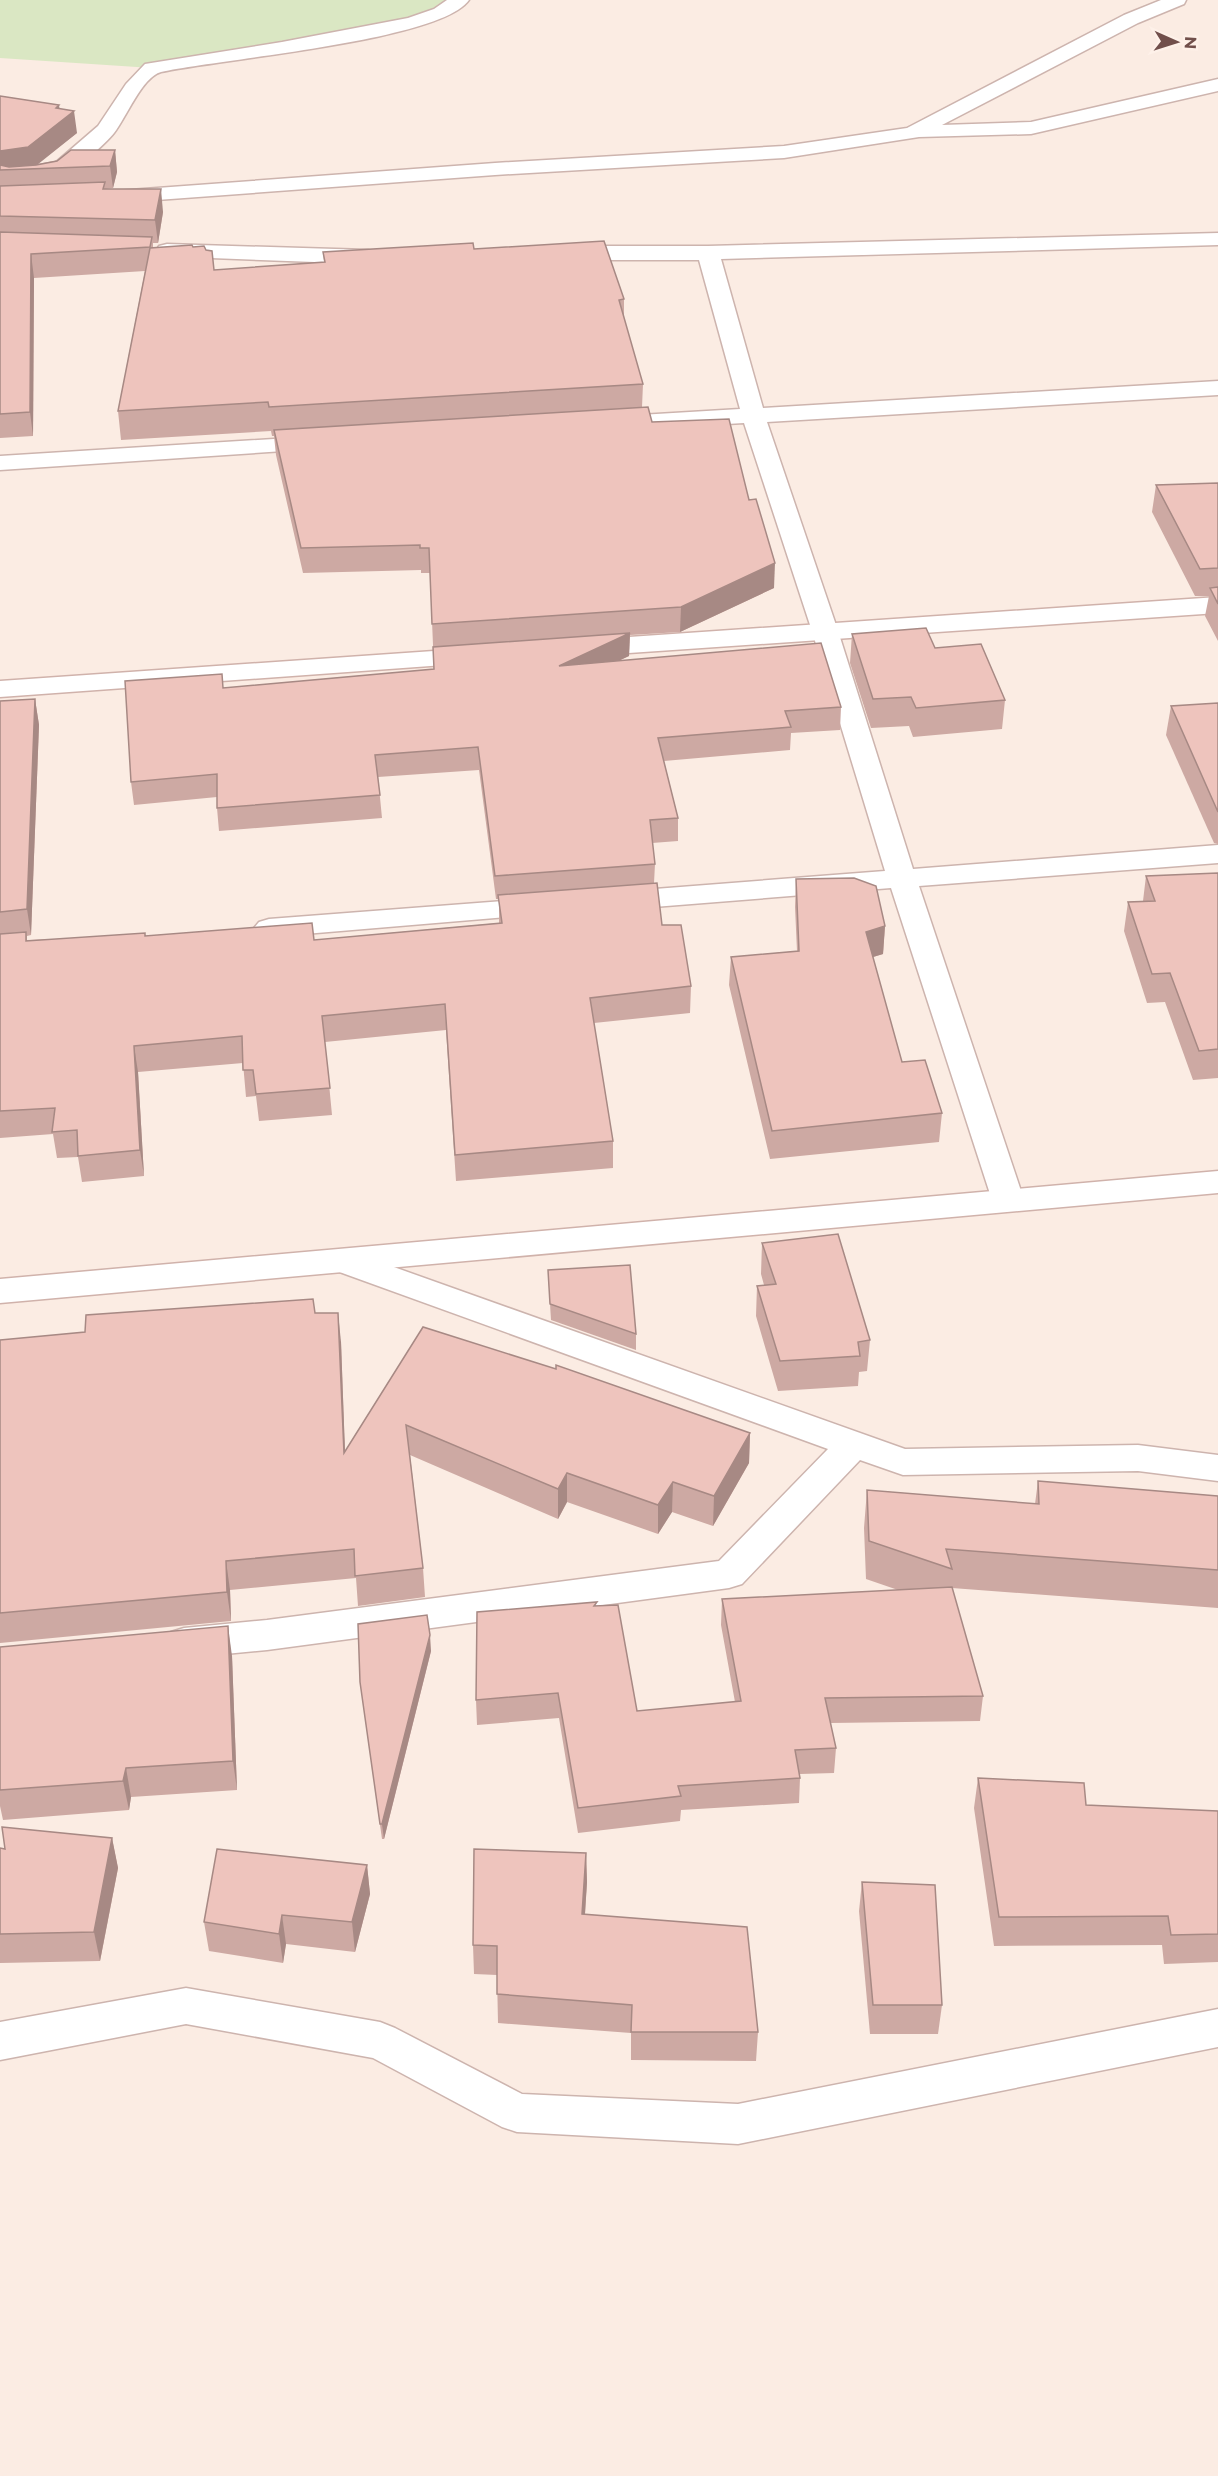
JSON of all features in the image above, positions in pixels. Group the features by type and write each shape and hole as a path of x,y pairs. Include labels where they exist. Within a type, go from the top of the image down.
{"street":[{"path":"0,181 53,176 106,130 142,75 152,68 282,48 412,23 441,13 460,0"},
{"path":"912,133 1131,19 1177,0"},
{"path":"102,198 495,169 784,152 912,133 1030,128 1218,85"},
{"path":"547,254 708,253 1218,239"},
{"path":"148,250 384,258"},
{"path":"708,253 753,415 1008,1200"},
{"path":"586,426 1218,388"},
{"path":"0,463 347,441"},
{"path":"562,650 1218,605"},
{"path":"0,689 502,654"},
{"path":"237,930 1218,854"},
{"path":"0,1291 346,1262 1218,1182"},
{"path":"346,1262 852,1446 903,1462 1138,1458 1218,1468"},
{"path":"151,1646 267,1635 729,1574 852,1446"},
{"path":"0,2041 186,2006 380,2041 517,2113 738,2124 1218,2028"}],"green space":[{"path":"0,0 468,0 441,13 152,68 0,58"}],"building":[{"path":"0,96 59,105 56,108 74,111 28,147 0,151"},
{"path":"71,150 115,150 110,166 0,170 0,165 9,167 57,161"},
{"path":"105,182 103,189 161,189 155,220 0,216 0,186"},
{"path":"0,232 152,237 150,247 31,254 30,412 0,414"},
{"path":"604,241 624,299 619,300 643,384 269,407 268,402 118,411 150,248 204,246 206,250 212,251 214,270 325,262 323,252 473,243 474,249"},
{"path":"648,407 652,422 729,419 749,500 756,499 775,563 681,607 432,624 429,548 420,548 420,545 301,548 274,430"},
{"path":"1218,483 1218,568 1200,569 1156,485"},
{"path":"1218,587 1218,604 1210,588"},
{"path":"926,628 935,648 981,644 1005,700 916,708 911,697 873,699 852,634"},
{"path":"630,633 559,666 821,643 841,707 785,711 791,727 658,738 678,818 650,820 655,864 495,876 478,747 375,755 380,795 217,808 217,774 131,782 125,681 222,674 223,688 434,669 433,647"},
{"path":"35,699 27,909 0,912 0,701"},
{"path":"1218,703 1218,812 1171,706"},
{"path":"1218,873 1218,1049 1199,1051 1170,973 1152,974 1128,902 1155,901 1146,876"},
{"path":"854,878 876,886 885,926 866,932 902,1062 925,1060 942,1113 772,1131 731,957 799,951 796,879"},
{"path":"657,883 662,925 681,925 691,986 590,998 613,1141 455,1155 445,1004 322,1016 330,1088 256,1094 253,1070 243,1070 242,1036 134,1046 140,1150 78,1156 77,1130 52,1132 55,1108 0,1111 0,934 26,932 26,941 145,933 145,936 312,923 314,940 502,923 498,895"},
{"path":"838,1234 870,1340 858,1342 860,1356 780,1361 757,1286 776,1284 762,1243"},
{"path":"630,1265 636,1334 550,1304 548,1270"},
{"path":"313,1299 315,1313 338,1313 344,1453 423,1327 556,1369 556,1365 750,1433 714,1496 673,1482 658,1505 567,1473 558,1489 406,1425 423,1568 355,1576 354,1549 226,1561 227,1592 0,1613 0,1340 85,1332 86,1315"},
{"path":"1038,1481 1218,1496 1218,1570 946,1549 952,1569 869,1541 867,1490 1039,1504"},
{"path":"952,1587 983,1696 825,1698 836,1748 795,1750 800,1778 678,1786 681,1796 578,1808 558,1693 476,1700 477,1612 597,1602 594,1606 618,1605 637,1711 741,1701 722,1599"},
{"path":"427,1615 430,1635 382,1824 380,1824 360,1682 358,1624"},
{"path":"228,1626 233,1761 126,1768 123,1781 0,1790 0,1647"},
{"path":"978,1778 1084,1783 1086,1805 1218,1811 1218,1934 1171,1935 1168,1916 999,1917"},
{"path":"2,1827 112,1838 94,1932 0,1934 0,1848 5,1849"},
{"path":"217,1849 367,1865 352,1922 282,1915 279,1934 204,1922"},
{"path":"474,1849 586,1853 582,1914 747,1927 758,2032 631,2032 632,2005 497,1994 497,1946 473,1945"},
{"path":"862,1882 935,1885 942,2005 873,2005"}]}
